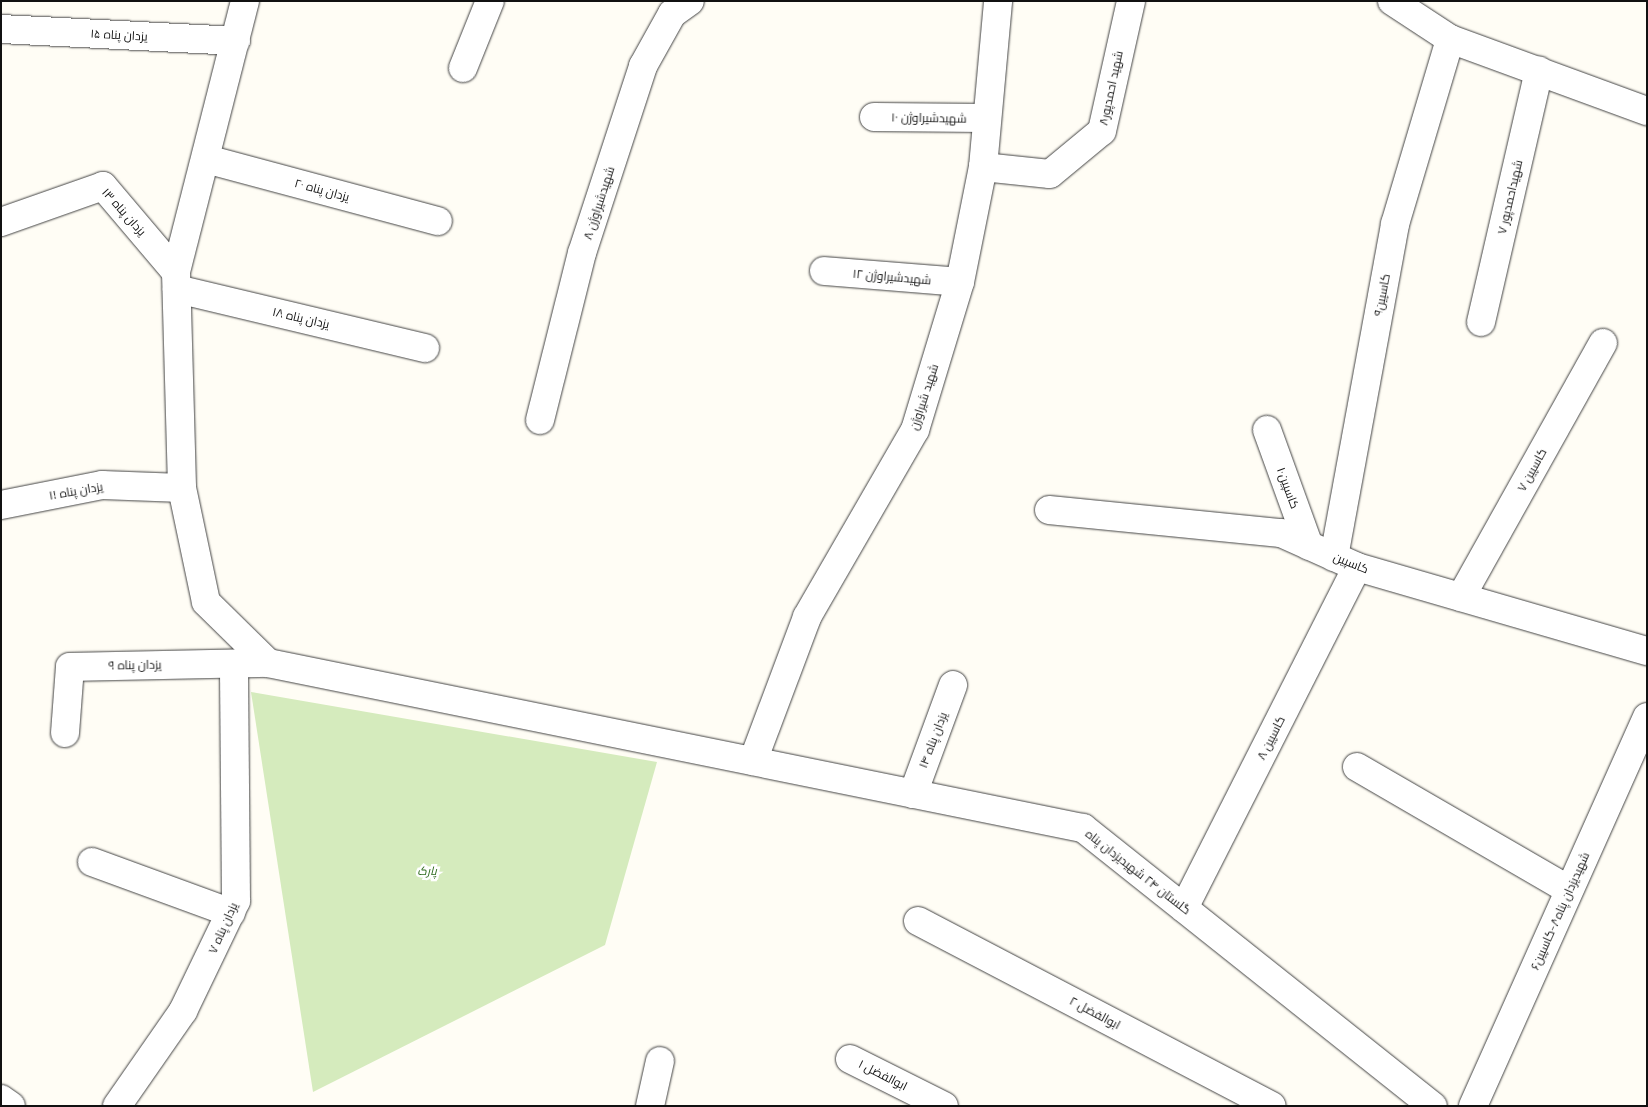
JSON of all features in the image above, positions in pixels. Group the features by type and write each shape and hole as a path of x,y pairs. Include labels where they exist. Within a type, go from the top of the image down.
{"street":[{"path":"246,1 176,280 182,488 206,602 268,663"},
{"path":"463,68 490,1"},
{"name":"شهیدشیراوژن ۸","path":"540,420 582,253 643,66 672,14 690,1"},
{"name":"شهید شیراوژن","path":"753,762 807,617 915,430 960,282 983,167 985,118 998,1"},
{"name":"شهید احمدپور۸","path":"983,167 1050,174 1102,131 1131,1"},
{"path":"1392,1 1450,39 1647,112"},
{"name":"یزدان پناه ۱۵","path":"1,29 236,41"},
{"name":"کاسپین۹","path":"1346,562 1396,224 1450,39"},
{"name":"شهیداحمدپور ۷","path":"1481,322 1539,72"},
{"name":"شهیدشیراوژن ۱۰","path":"874,117 985,118"},
{"name":"یزدان پناه ۲۰","path":"206,158 438,221"},
{"name":"یزدان پناه ۱۳","path":"1,222 103,186 176,280"},
{"name":"شهیدشیراوژن ۱۲","path":"824,271 960,282"},
{"name":"یزدان پناه ۱۸","path":"176,280 425,348"},
{"name":"کاسپین ۷","path":"1461,597 1603,343"},
{"name":"کاسپین۱۰","path":"1267,430 1309,546"},
{"name":"یزدان پناه ۱۱","path":"1,505 102,485 182,488"},
{"name":"کاسپین","path":"1049,510 1280,533 1346,562 1647,651"},
{"name":"کاسپین ۸","path":"1184,908 1346,562"},
{"name":"یزدان پناه ۹","path":"65,733 70,667 268,663 753,762"},
{"name":"یزدان پناه ۷","path":"117,1106 183,1012 236,901 234,664"},
{"name":"یزدان پناه ۱۴","path":"913,794 954,686"},
{"name":"شهیدیزدان پناه۸-کاسپین۶","path":"1474,1106 1647,717"},
{"name":"گلستان ۲۴ شهیدیزدان پناه","path":"753,762 1083,828 1433,1106"},
{"path":"1357,766 1569,890"},
{"path":"92,862 231,913"},
{"name":"ابوالفضل ۲","path":"918,921 1272,1106"},
{"name":"ابوالفضل ۱","path":"850,1058 944,1106"},
{"path":"650,1106 660,1061"},
{"path":"1,1099 11,1106"}],"green space":[{"name":"پارک","path":"251,692 657,762 605,945 313,1092"}]}
